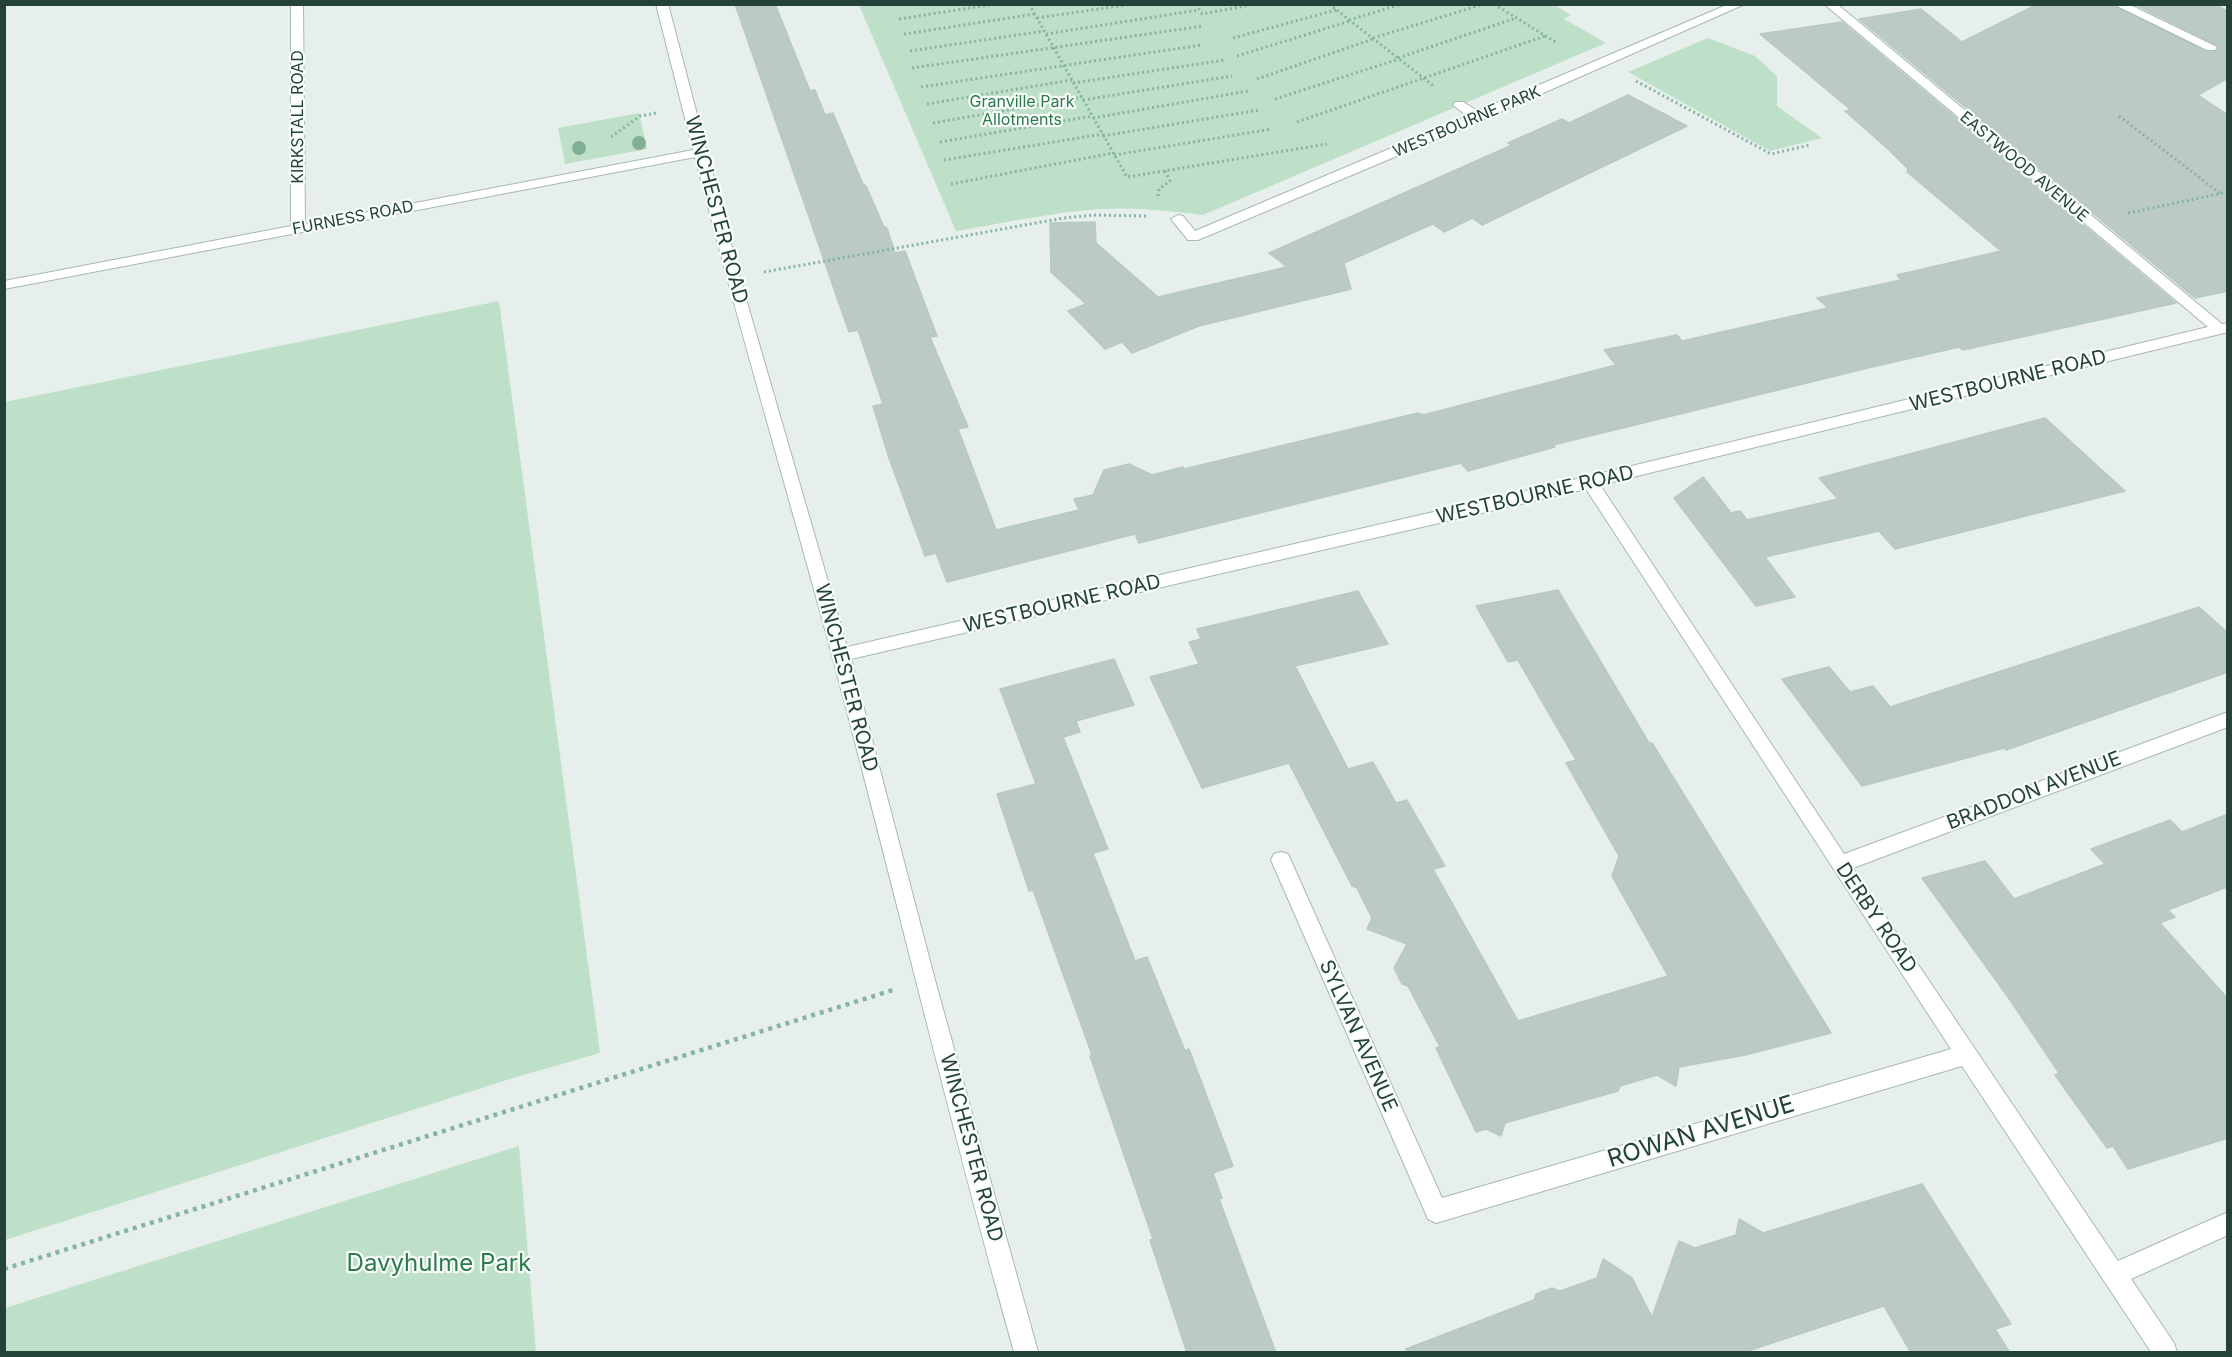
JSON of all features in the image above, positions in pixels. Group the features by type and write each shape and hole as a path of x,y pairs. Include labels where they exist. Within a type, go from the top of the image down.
{"street":[{"name":"KIRKSTALL ROAD","path":"297,4 298,229"},
{"name":"WINCHESTER ROAD","path":"662,4 734,278 841,655 925,980 1026,1353"},
{"name":"WESTBOURNE PARK","path":"1178,219 1193,237 1605,64 1740,4"},
{"name":"EASTWOOD AVENUE","path":"1829,4 2090,221 2223,328"},
{"path":"2118,4 2211,46"},
{"path":"1459,105 1478,117"},
{"name":"FURNESS ROAD","path":"4,285 702,152"},
{"name":"WESTBOURNE ROAD","path":"841,655 1590,482 2223,328"},
{"name":"DERBY ROAD","path":"1590,482 1840,864 2165,1353"},
{"name":"BRADDON AVENUE","path":"1840,864 2228,718"},
{"name":"SYLVAN AVENUE","path":"1281,860 1436,1211"},
{"name":"ROWAN AVENUE","path":"1436,1211 1967,1054"},
{"path":"2113,1275 2228,1223"}],"path":[{"path":"899,19 995,4"},
{"path":"1029,4 1127,177 1336,142"},
{"path":"1037,18 1133,4"},
{"path":"1196,4 1202,14 1233,6 1256,4"},
{"path":"1329,4 1459,105"},
{"path":"1237,56 1402,4"},
{"path":"1257,79 1484,4"},
{"path":"1494,4 1557,43"},
{"path":"910,51 1199,10"},
{"path":"1233,38 1336,10"},
{"path":"904,34 1035,14"},
{"path":"1275,99 1516,18"},
{"path":"912,69 1203,26"},
{"path":"1297,122 1545,36"},
{"path":"921,87 1201,45"},
{"path":"927,104 1225,60"},
{"path":"1605,64 1771,154 1810,146"},
{"path":"933,123 1232,76"},
{"path":"940,142 1248,91"},
{"path":"579,176 576,162 640,116 689,106"},
{"path":"944,160 1259,110"},
{"path":"2119,116 2221,194"},
{"path":"951,184 1113,154 1272,129"},
{"path":"2090,221 2228,192"},
{"path":"734,278 1064,218 1121,215 1178,219"},
{"path":"4,1269 925,980"}],"green space":[{"name":"Granville Park Allotments","path":"1553,4 1571,15 1564,19 1606,43 1203,215 1139,209 1084,210 956,231 859,5"},
{"path":"1708,38 1755,56 1777,76 1777,106 1822,138 1770,151 1628,72"},
{"path":"639,113 647,149 565,164 558,128"},
{"path":"499,301 600,1053 513,1078 5,1240 5,402"},
{"name":"Davyhulme Park","path":"519,1146 536,1352 5,1352 5,1308"}],"building":[{"path":"735,4 775,4 810,91 815,90 825,115 833,113 863,184 866,186 884,227 887,228 895,253 905,251 937,336 930,337 968,427 958,429 996,530 1079,510 1074,499 1093,495 1104,470 1129,464 1152,475 1418,413 1423,415 1616,365 1604,350 1677,335 1682,341 1828,308 1817,298 1901,280 1897,275 2001,251 1907,172 1908,169 1888,149 1845,111 1851,110 1760,34 1842,22 2176,303 1963,350 1959,347 1868,368 1553,445 1555,447 1468,471 1461,463 1139,543 1135,534 947,582 936,553 925,556 889,458 873,406 883,404 858,330 849,332"},
{"path":"2038,4 2111,4 2207,52 2215,52 2219,46 2134,4 2213,4 2228,11 2228,78 2198,95 2228,115 2228,291 2195,298 1859,19 1921,9 1962,42"},
{"path":"1628,95 1687,126 1482,225 1472,218 1444,232 1433,224 1344,263 1351,289 1199,326 1132,353 1122,342 1105,349 1068,311 1086,304 1051,272 1050,223 1095,222 1096,243 1158,297 1287,267 1269,253 1512,145 1508,143 1562,119 1569,123"},
{"path":"2045,418 2125,491 1895,549 1879,531 1765,557 1795,597 1756,606 1674,498 1703,477 1731,513 1740,511 1747,520 1838,499 1819,478"},
{"path":"1558,590 1649,743 1652,743 1831,1033 1745,1055 1679,1067 1676,1086 1657,1075 1620,1086 1618,1091 1505,1123 1501,1136 1486,1129 1476,1132 1436,1048 1440,1047 1408,986 1402,984 1394,968 1407,944 1367,929 1372,918 1357,888 1352,886 1289,763 1202,788 1150,677 1199,664 1189,642 1201,639 1197,629 1358,591 1388,644 1295,666 1348,769 1373,762 1396,803 1407,800 1445,866 1433,869 1518,1021 1668,976 1612,876 1619,856 1566,763 1576,760 1518,660 1508,662 1476,606"},
{"path":"2199,607 2228,633 2228,672 2006,750 2004,748 1862,786 1782,679 1829,667 1850,692 1873,686 1890,707"},
{"path":"1114,659 1134,705 1076,721 1080,732 1063,737 1108,849 1093,853 1135,961 1147,957 1185,1051 1189,1049 1233,1166 1213,1173 1222,1198 1219,1199 1276,1353 1187,1353 1150,1240 1153,1239 1090,1056 1092,1055 1033,890 1029,891 997,794 1036,784 1000,689"},
{"path":"2228,814 2227,887 2168,910 2175,917 2160,923 2228,999 2228,1138 2128,1169 2113,1146 2107,1148 2055,1075 2059,1073 2008,997 1922,878 1985,861 2014,899 2105,864 2091,849 2170,820 2182,832"},
{"path":"1922,1184 2011,1324 1995,1329 2010,1353 1911,1353 1884,1306 1742,1353 1407,1353 1406,1349 1534,1300 1536,1294 1552,1288 1560,1291 1597,1278 1603,1259 1632,1278 1652,1317 1679,1241 1695,1248 1736,1235 1739,1219 1763,1233"}]}
